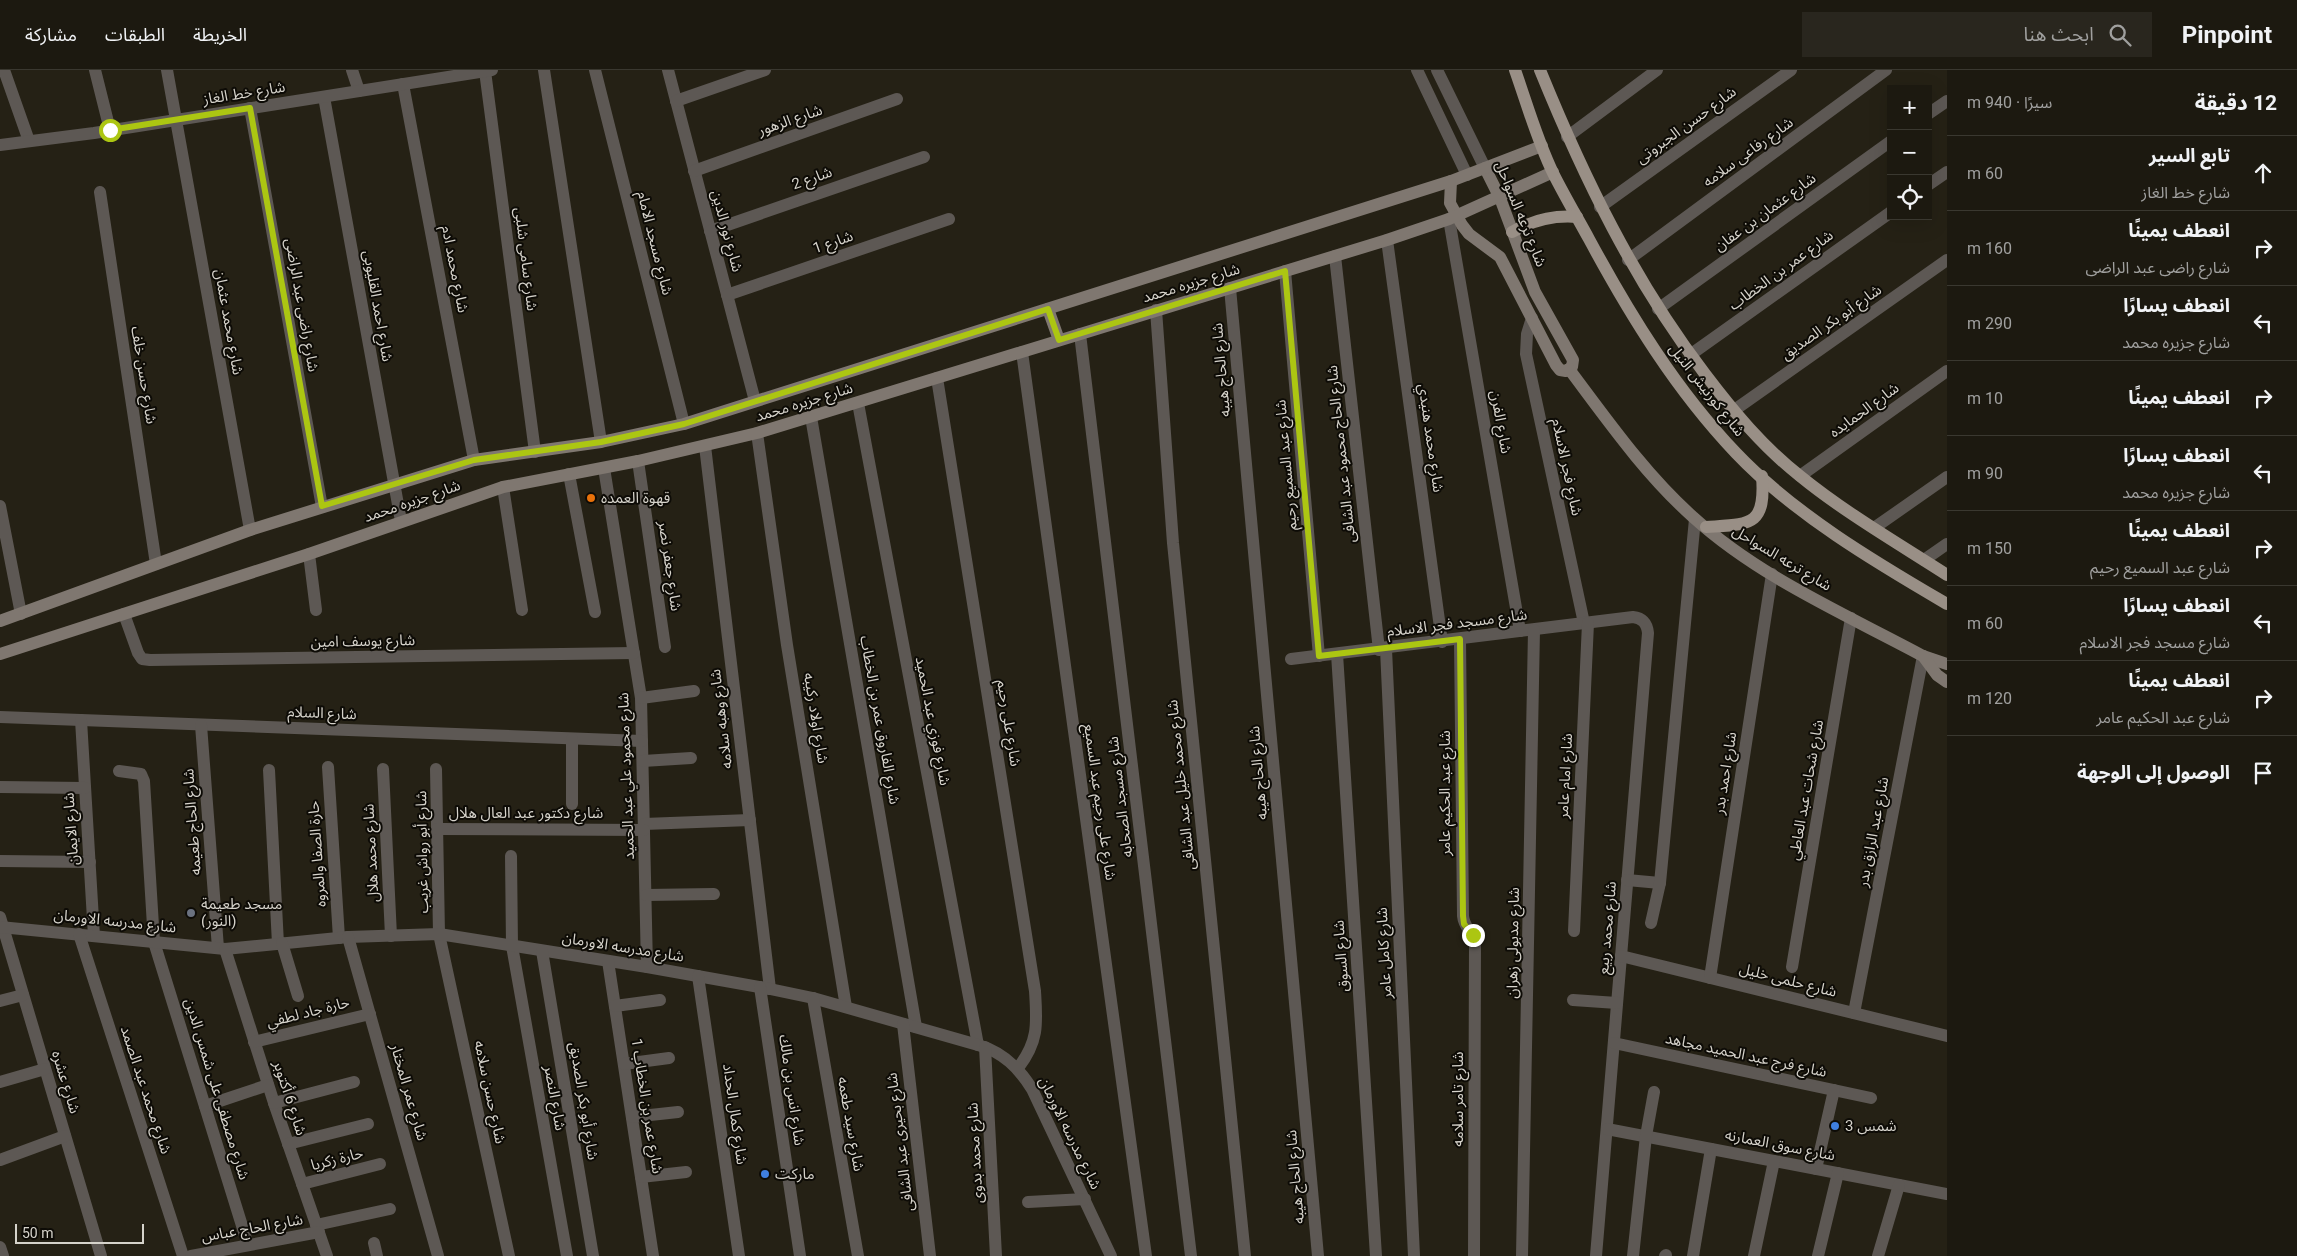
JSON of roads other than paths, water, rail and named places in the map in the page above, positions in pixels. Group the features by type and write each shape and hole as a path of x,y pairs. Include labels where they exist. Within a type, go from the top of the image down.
{"main road":[{"name":"شارع كورنيش النيل","path":"1515,70 1542,146 1553,172 1577,217 1616,288 1652,346 1698,409 1737,454 1813,518 1896,574 1947,604"},
{"name":"شارع كورنيش النيل","path":"1540,70 1567,137 1600,207 1628,260 1658,309 1733,411 1800,476 1874,528 1947,575"},
{"name":"شارع جزيره محمد","path":"0,622 250,530 322,506 474,460 601,442 684,424 1451,181 1542,146"},
{"name":"شارع ترعه السواحل","path":"1485,168 1500,198 1542,307 1573,360 1570,369"},
{"name":"شارع جزيره محمد","path":"0,654 309,554 401,520 503,487 638,461 758,434 1387,240 1500,198 1553,172"},
{"name":"شارع ترعه السواحل","path":"1451,181 1450,203 1452,217 1469,234 1495,250 1557,368 1563,371 1570,369"},
{"path":"1512,232 1530,223 1550,217 1577,217"},
{"path":"1048,309 1059,340"},
{"name":"شارع ترعه السواحل","path":"1570,369 1621,439 1657,482 1706,527 1772,574 1923,656 1947,664"},
{"path":"1706,527 1740,524 1754,520 1762,509 1762,476"},
{"name":"شارع ترعه السواحل","path":"1923,656 1937,675 1947,682"}],"street":[{"path":"4,70 29,141"},
{"path":"95,70 110,130"},
{"name":"شارع محمد عثمان","path":"167,70 250,530"},
{"path":"352,70 360,91"},
{"path":"544,70 601,442"},
{"name":"شارع مسجد الامام","path":"595,70 684,424"},
{"name":"شارع نور الدين","path":"668,70 755,401"},
{"path":"676,102 765,70"},
{"path":"1417,70 1467,174"},
{"name":"شارع ترعه السواحل","path":"1437,70 1485,168"},
{"path":"1567,137 1657,70"},
{"name":"شارع حسن الجبروتى","path":"1600,207 1791,70"},
{"name":"شارع رفاعى سلامه","path":"1628,260 1886,70"},
{"name":"شارع خط الغاز","path":"0,145 324,97 403,84 435,75 489,71"},
{"name":"شارع سامى شلبى","path":"489,71 535,452"},
{"name":"شارع محمد ادم","path":"403,84 474,460"},
{"name":"شارع احمد القليوبى","path":"324,97 401,520"},
{"name":"شارع الزهور","path":"694,171 897,100"},
{"path":"1932,111 1947,101"},
{"name":"شارع راضى عبد الراضى","path":"250,108 322,506"},
{"name":"شارع عثمان بن عفان","path":"1658,309 1887,144"},
{"name":"شارع 2","path":"710,231 924,157"},
{"path":"1932,182 1947,172"},
{"name":"شارع حسن خلف","path":"100,192 156,564"},
{"name":"شارع عمر بن الخطاب","path":"1690,355 1887,215"},
{"name":"شارع الفرن","path":"1452,217 1520,631"},
{"name":"شارع 1","path":"727,295 949,219"},
{"name":"شارع محمد هنيدي","path":"1387,240 1442,642"},
{"name":"شارع الحاج محمود عبد الشافى","path":"1335,256 1382,649"},
{"name":"شارع أبو بكر الصديق","path":"1733,411 1947,260"},
{"name":"شارع عبد السميع رحيم","path":"1285,271 1319,656"},
{"name":"شارع الحاج هيبه","path":"1230,288 1318,1256"},
{"name":"شارع محمد خليل عبد الشافى","path":"1156,310 1173,543 1245,1256"},
{"name":"شارع فجر الاسلام","path":"1532,318 1527,334 1526,354 1586,623"},
{"name":"شارع مسجد الصحابه","path":"1080,334 1191,1256"},
{"name":"شارع على رحيم عبد السميع","path":"1022,352 1146,1256"},
{"name":"شارع الحمايده","path":"1800,476 1947,371"},
{"name":"شارع على رحيم","path":"937,378 1036,991 1035,1038 1029,1054 1018,1068"},
{"name":"شارع فوزي عبد الحميد","path":"858,403 982,1046"},
{"name":"شارع الفاروق عمر بن الخطاب","path":"811,417 916,1027"},
{"name":"شارع اولاد ركيبه","path":"758,434 787,645 846,1007"},
{"name":"شارع وهبه سلامه","path":"705,446 750,820 765,988"},
{"name":"شارع جعفر نصر","path":"638,461 665,647"},
{"name":"شارع محمود علي عبد الحميد","path":"604,468 641,698 647,967"},
{"path":"569,474 595,612"},
{"path":"1874,528 1947,477"},
{"path":"503,487 522,610"},
{"path":"0,506 21,614"},
{"path":"1651,923 1660,883 1695,518"},
{"path":"1924,560 1947,544"},
{"path":"309,554 316,610"},
{"name":"شارع احمد بدر","path":"1710,978 1772,574"},
{"name":"شارع يوسف امين","path":"124,614 138,653 142,659 150,660 634,653"},
{"name":"شارع مسجد فجر الاسلام","path":"1291,659 1628,618"},
{"name":"شارع محمد ربيع","path":"1596,1256 1648,632 1642,620 1628,618"},
{"name":"شارع شحات عبد العاطي","path":"1792,967 1851,618"},
{"name":"شارع امام عامر","path":"1574,931 1586,623"},
{"name":"شارع مدبولى زهران","path":"1522,1256 1534,630"},
{"name":"شارع عبد الحكيم عامر","path":"1460,639 1463,916 1464,924 1473,935 1475,942"},
{"name":"شارع كامل عامر","path":"1382,649 1414,1256"},
{"name":"شارع السوق","path":"1337,654 1376,1256"},
{"name":"شارع عبد الرازق بدر","path":"1854,1013 1923,656"},
{"path":"641,698 694,691"},
{"name":"شارع السلام","path":"0,717 642,741"},
{"name":"شارع الايمان","path":"80,720 94,936"},
{"name":"شارع الحاج طعيمه","path":"201,724 221,948"},
{"path":"572,738 572,804"},
{"path":"643,761 691,758"},
{"name":"حارة الصفا والمروه","path":"328,767 344,938"},
{"name":"شارع محمد هلال","path":"383,769 391,936"},
{"name":"شارع أبو رواش غريب","path":"436,769 439,934"},
{"path":"269,770 280,944 298,996"},
{"name":"شارع مصطفى على شمس الدين","path":"119,771 141,774 144,781 154,942 248,1245"},
{"path":"0,787 85,788"},
{"name":"شارع دكتور عبد العال هلال","path":"438,829 644,827 750,820"},
{"name":"شارع النصر","path":"511,856 512,946 567,1256"},
{"path":"0,861 90,862"},
{"path":"1628,880 1660,883"},
{"path":"646,895 714,894"},
{"name":"شارع مدرسه الاورمان","path":"1,924 94,936 221,948 344,938 439,934 765,988 813,998 982,1046 1018,1068 1032,1089 1111,1256"},
{"name":"شارع عشره","path":"1,924 101,1256"},
{"name":"شارع محمد عبد الصمد","path":"78,934 183,1256"},
{"name":"شارع حسن سلامه","path":"439,934 510,1256"},
{"name":"شارع عمر المختار","path":"344,938 370,1014 438,1256"},
{"name":"شارع تامر سلامه","path":"1474,1256 1475,942"},
{"name":"شارع 6 أكتوبر","path":"221,948 327,1256"},
{"name":"شارع أبو بكر الصديق","path":"542,951 593,1256"},
{"name":"شارع حلمى خليل","path":"1621,956 1947,1036"},
{"name":"شارع عمر بن الخطاب 1","path":"608,961 653,1256"},
{"name":"شارع كمال الحداد","path":"698,976 739,1256"},
{"name":"شارع انس بن مالك","path":"765,988 800,1256"},
{"path":"0,1001 23,995"},
{"name":"شارع سيد طعمه","path":"813,998 858,1256"},
{"path":"615,1006 660,1000"},
{"path":"1573,1000 1617,1003"},
{"name":"حارة جاد لطفي","path":"254,1042 370,1014"},
{"name":"شارع بحيرى عبد الشافى","path":"903,1024 930,1256"},
{"name":"شارع فرج عبد الحميد مجاهد","path":"1614,1043 1871,1098"},
{"name":"شارع محمد بدوى","path":"982,1046 996,1256"},
{"path":"624,1064 669,1058"},
{"path":"0,1082 45,1069"},
{"path":"274,1103 354,1082"},
{"path":"205,1106 268,1085"},
{"path":"1816,1169 1834,1090"},
{"path":"1633,1256 1646,1136 1654,1092"},
{"path":"632,1117 678,1112"},
{"path":"288,1144 368,1124"},
{"name":"شارع سوق العمارنه","path":"1606,1129 1947,1194"},
{"path":"0,1160 65,1136"},
{"path":"1693,1256 1711,1149"},
{"path":"1754,1256 1774,1161"},
{"name":"حارة زكريا","path":"302,1184 380,1164"},
{"path":"641,1177 686,1172"},
{"path":"1818,1256 1838,1173"},
{"path":"1878,1256 1899,1185"},
{"path":"1028,1202 1085,1200"},
{"name":"شارع الحاج عباس","path":"191,1256 318,1229 390,1210"},
{"path":"374,1243 377,1256"},
{"path":"0,1247 3,1256"}],"place":[{"name":"قهوة العمده","path":"591,498"},
{"name":"مسجد طعيمة (النور)","path":"191,913"},
{"name":"شمس 3","path":"1835,1126"},
{"name":"ماركت","path":"765,1174"}]}
